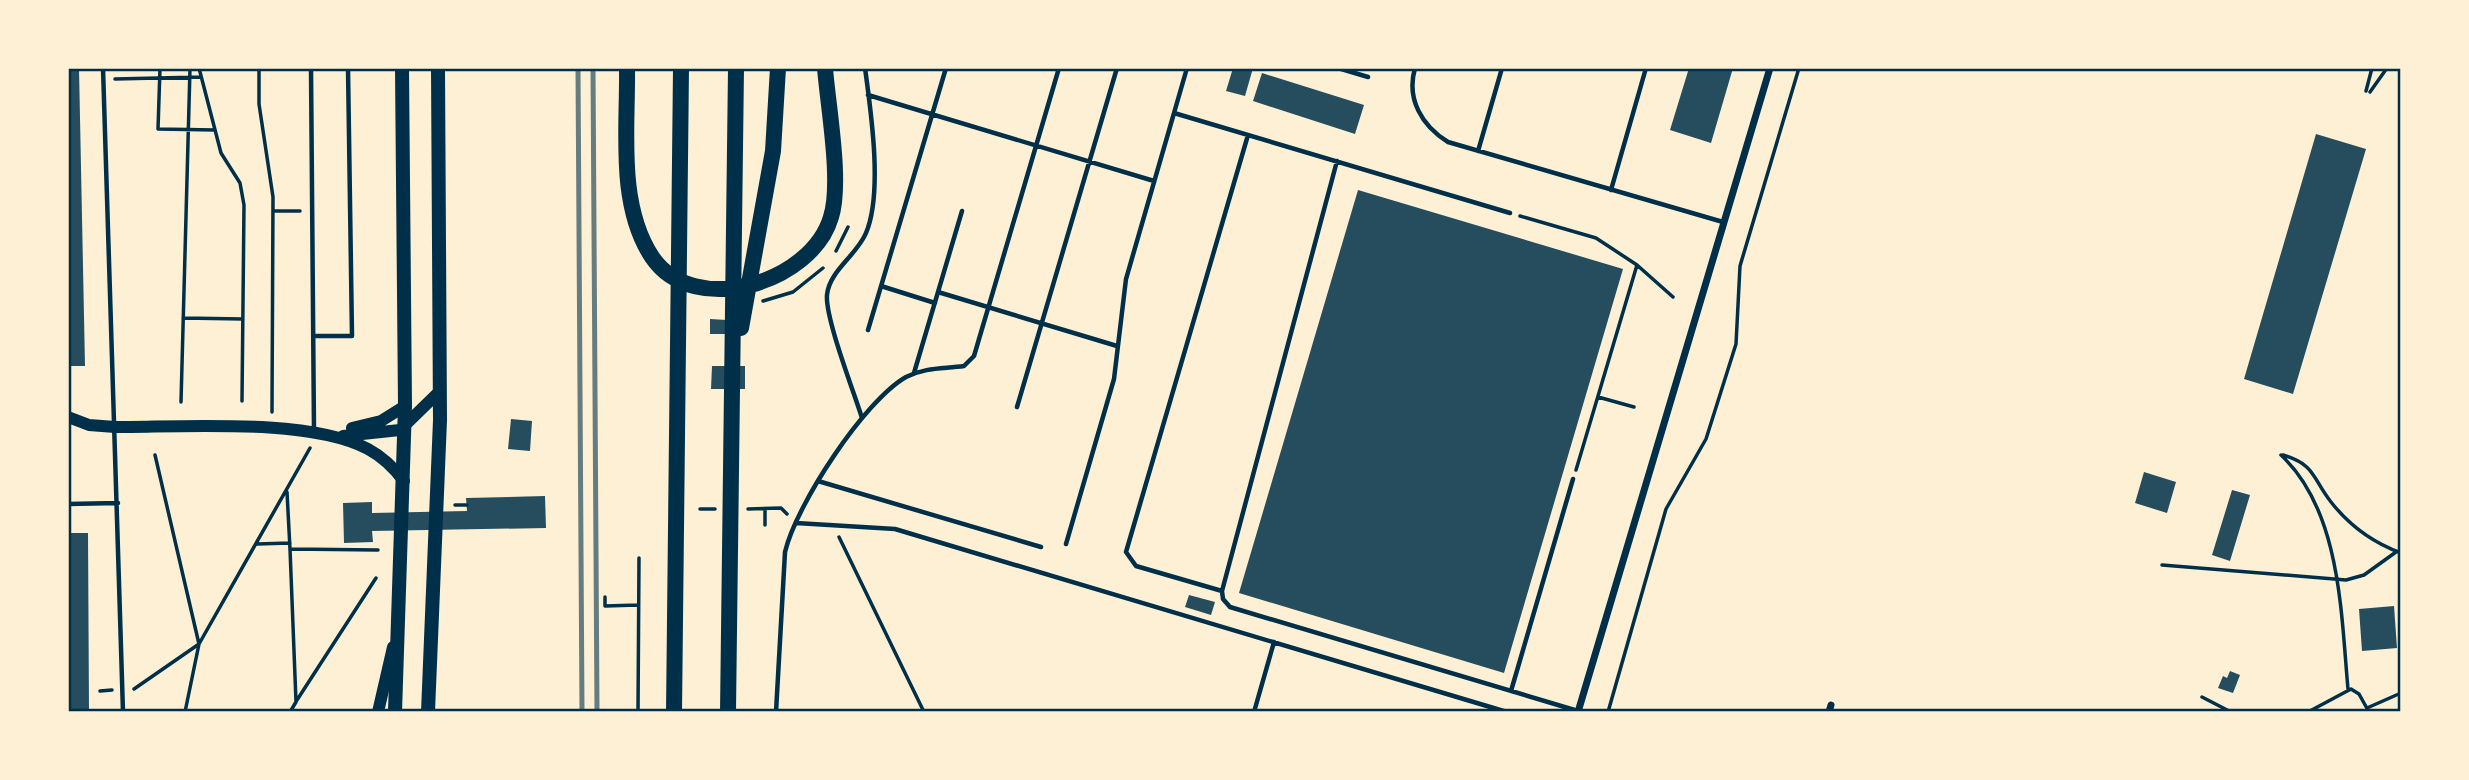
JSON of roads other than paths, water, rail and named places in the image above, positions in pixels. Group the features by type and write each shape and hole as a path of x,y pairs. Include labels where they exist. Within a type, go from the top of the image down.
{"main road":[{"path":"395,712 405,426 402,68"},
{"path":"428,712 440,391 438,68"},
{"path":"627,68 628,170 636,222 653,257 675,279 706,289 734,287 769,278 790,269 812,251 825,233 834,197 825,68"},
{"path":"674,712 681,68"},
{"path":"728,712 736,68"},
{"path":"732,397 741,326 773,151 778,68"}],"street":[{"path":"1578,711 1770,68"},
{"path":"336,437 391,432 405,426 440,391"},
{"path":"314,432 366,427 382,421 405,406"},
{"path":"68,417 89,425 115,427 272,428 314,432 369,449 392,465 404,481"},
{"path":"378,712 398,623"}],"lane":[{"path":"103,68 123,712"},
{"path":"311,68 314,432"},
{"path":"315,336 352,336 348,68"},
{"path":"862,419 827,297 833,276 861,243 873,212 876,191 864,68"},
{"path":"869,330 946,68"},
{"path":"776,712 785,552 796,523 818,481 884,393 914,374 928,369 958,367 970,363 1059,68"},
{"path":"1017,407 1117,68"},
{"path":"1066,544 1114,379 1126,279 1187,68"},
{"path":"1338,68 1368,77"},
{"path":"1415,68 1413,92 1423,121 1448,142 1723,222"},
{"path":"1478,151 1502,68"},
{"path":"1611,190 1646,68"},
{"path":"868,95 1154,181"},
{"path":"1174,113 1510,213"},
{"path":"1222,592 1136,566 1126,552 1248,135"},
{"path":"1337,161 1222,592 1223,599 1230,607 1578,711"},
{"path":"914,374 962,211"},
{"path":"881,286 935,303"},
{"path":"938,292 1117,346"},
{"path":"1511,691 1573,479"},
{"path":"818,481 1041,547"},
{"path":"68,504 118,503"},
{"path":"796,523 895,529 1507,712"},
{"path":"1254,712 1274,642"}],"railway":[{"path":"578,68 582,712"},
{"path":"593,68 597,712"}]}
